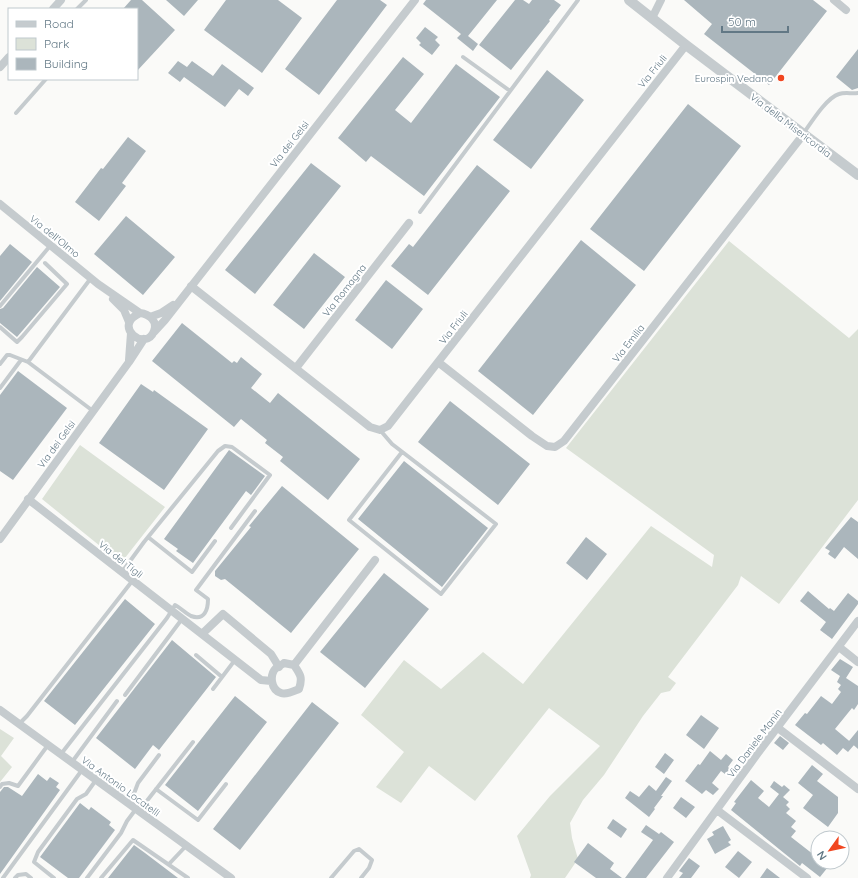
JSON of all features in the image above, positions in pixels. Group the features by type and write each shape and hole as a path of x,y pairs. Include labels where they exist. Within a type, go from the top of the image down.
{"street":[{"path":"54,8 61,0"},
{"name":"Via dei Gelsi","path":"154,332 415,0"},
{"path":"652,18 661,0"},
{"path":"834,0 846,10"},
{"name":"Via della Misericordia","path":"632,1 686,45 803,135 858,175"},
{"name":"Via Friuli","path":"380,430 388,426 635,108 686,45"},
{"path":"0,67 8,58"},
{"name":"Via Emilia","path":"438,362 537,439 547,446 555,447 564,441 803,135"},
{"name":"Via dell'Olmo","path":"0,204 98,284 124,310 130,322"},
{"name":"Via Romagna","path":"296,368 409,224"},
{"name":"Via dell'Olmo","path":"98,284 140,314"},
{"path":"191,286 370,427 380,430"},
{"path":"150,317 179,301"},
{"path":"129,362 131,333 129,328 130,322 134,316 140,314 146,314 154,321 154,332 150,337 144,339 136,338 131,333"},
{"name":"Via dei Gelsi","path":"0,538 129,362 144,339"},
{"name":"Via dei Tigli","path":"28,499 261,680 272,681 275,689 281,693 290,693 299,689 302,681 294,665"},
{"path":"272,681 273,672 276,668 284,663 294,665 375,560"},
{"path":"202,634 223,614 271,654 279,667"},
{"name":"Via Daniele Manin","path":"667,878 858,621"},
{"path":"838,647 858,662"},
{"name":"Via Antonio Locatelli","path":"0,710 231,878"},
{"path":"778,728 858,789"},
{"path":"717,810 807,878"}],"lane":[{"path":"420,212 578,0"},
{"path":"463,57 510,91"},
{"path":"16,113 45,80"},
{"path":"803,135 813,120 834,96 858,92"},
{"path":"0,306 50,246"},
{"path":"0,327 17,342 67,284 45,263"},
{"path":"28,362 91,278"},
{"path":"0,364 7,355 28,362 93,411"},
{"path":"0,388 21,360"},
{"path":"380,430 392,444 496,524 440,594 349,520 402,452"},
{"path":"122,572 148,537 218,451 225,446 232,447 270,475 231,528"},
{"path":"61,754 167,618 175,605 191,616 197,616 205,613 207,610 208,598 196,590 255,511"},
{"path":"148,537 192,572 215,541"},
{"path":"19,724 27,716 132,580"},
{"path":"125,695 182,618"},
{"path":"196,655 222,677"},
{"path":"213,689 235,660"},
{"path":"71,762 117,701"},
{"path":"87,878 121,833 127,821 156,789 193,742"},
{"path":"0,787 2,784 8,783 18,786 48,745"},
{"path":"128,803 138,783 159,755"},
{"path":"3,878 82,770"},
{"path":"54,878 34,862 38,852 77,799 86,794 96,780"},
{"path":"156,789 198,820 226,784"},
{"path":"101,878 133,840 188,878"},
{"path":"169,864 187,846"},
{"path":"331,878 354,850 359,849 372,860 370,868 361,878"},
{"path":"15,878 18,875 26,874 31,878"}],"green space":[{"path":"729,241 849,338 858,329 858,500 779,604 741,576 738,585 668,677 676,683 670,691 661,693 643,716 604,775 583,800 570,823 572,838 578,859 565,878 530,878 531,875 517,836 550,796 600,746 549,708 475,801 429,766 401,803 376,787 404,752 361,715 404,660 441,689 483,652 523,684 651,526 712,567 714,555 566,448"},
{"path":"80,445 165,507 121,563 42,499"},
{"path":"0,729 14,738 1,756 12,767 0,782"}],"building":[{"path":"131,0 142,0 175,30 138,70 138,8 124,8"},
{"path":"166,0 198,0 184,16"},
{"path":"226,0 278,0 302,18 262,73 204,30"},
{"path":"337,0 380,0 387,5 319,95 285,69"},
{"path":"426,0 497,0 468,36 478,44 473,51 457,38 461,34 423,4"},
{"path":"515,0 523,0 529,4 532,0 554,0 561,5 511,70 479,45"},
{"path":"684,0 813,0 827,11 769,85 704,34 712,24"},
{"path":"425,27 438,37 435,40 440,45 432,55 419,45 421,43 416,38"},
{"path":"858,49 858,88 852,90 836,77"},
{"path":"403,57 424,74 395,110 411,123 456,64 500,97 424,196 371,156 366,162 338,138"},
{"path":"178,61 187,67 192,61 213,76 222,64 254,88 248,96 239,89 225,107 184,77 180,82 168,73"},
{"path":"547,70 584,100 531,169 493,140"},
{"path":"688,104 741,146 644,271 590,229"},
{"path":"128,137 146,151 122,183 126,186 99,221 75,202 101,168 103,169"},
{"path":"311,163 341,186 255,294 225,270"},
{"path":"477,165 510,191 428,295 391,266 409,244 413,247"},
{"path":"126,216 175,257 143,295 94,254"},
{"path":"581,240 636,285 533,415 478,371"},
{"path":"10,244 32,262 0,301 0,256"},
{"path":"314,253 345,277 304,329 273,305"},
{"path":"37,267 60,287 17,337 0,323 0,309 3,308"},
{"path":"386,280 423,309 392,349 355,320"},
{"path":"182,323 232,363 234,361 237,363 241,357 262,374 251,388 270,403 278,393 360,459 328,500 280,461 283,457 265,443 267,440 241,419 234,427 152,361"},
{"path":"18,371 67,408 13,480 0,471 0,395"},
{"path":"141,384 153,392 154,390 208,429 164,490 99,443"},
{"path":"450,401 530,464 498,505 418,442"},
{"path":"229,450 265,476 251,495 246,491 193,563 176,551 178,549 164,539"},
{"path":"404,461 488,528 442,587 358,519"},
{"path":"282,486 359,549 291,633 225,579 221,580 215,576 215,571"},
{"path":"851,517 858,522 858,559 844,547 835,559 828,554 830,551 825,548"},
{"path":"586,537 607,554 587,580 566,563"},
{"path":"384,573 429,609 365,688 320,652"},
{"path":"808,591 829,609 830,608 834,611 848,593 858,601 858,604 832,639 820,630 826,622 800,601"},
{"path":"125,599 155,624 75,725 44,701"},
{"path":"172,640 216,677 159,750 153,745 135,769 96,738"},
{"path":"840,659 853,667 846,678 858,686 858,704 854,710 852,708 835,729 854,745 848,752 843,748 837,755 823,743 821,745 795,725 805,713 807,714 821,696 832,704 841,692 838,689 841,685 837,682 840,676 831,670"},
{"path":"235,696 267,722 198,811 165,785"},
{"path":"312,702 339,723 240,850 213,829"},
{"path":"701,715 719,728 704,749 686,735"},
{"path":"858,730 858,749 849,741"},
{"path":"780,736 789,743 783,750 774,743"},
{"path":"710,751 721,760 726,754 733,760 728,767 730,769 725,774 721,771 712,783 719,789 713,795 706,790 702,794 685,781 698,764 700,765"},
{"path":"665,753 674,760 664,774 655,767"},
{"path":"812,765 823,774 817,781 838,797 838,813 828,827 803,808 813,795 798,783"},
{"path":"38,774 47,781 50,777 59,783 56,787 60,790 0,874 0,792 4,787 8,787 22,796"},
{"path":"666,777 672,781 649,817 625,798 630,791 639,797 649,785 656,791"},
{"path":"751,780 764,791 758,798 769,807 779,794 770,787 774,781 782,787 784,785 790,790 783,797 789,802 786,805 790,809 786,813 796,821 791,827 796,831 791,837 810,852 810,869 802,863 800,866 731,810 736,803 734,802"},
{"path":"681,797 695,807 686,818 673,808"},
{"path":"80,803 89,810 91,807 111,822 109,825 115,830 79,878 68,878 40,857"},
{"path":"613,819 627,829 621,838 607,828"},
{"path":"646,825 659,834 661,832 674,842 646,878 625,878 653,840 641,832"},
{"path":"723,826 731,840 728,842 731,845 715,854 707,839 714,835 712,832"},
{"path":"588,843 614,863 610,869 622,878 596,878 574,862"},
{"path":"134,845 145,853 178,878 108,878"},
{"path":"738,851 752,862 739,878 725,867"},
{"path":"689,858 700,866 691,878 679,878 683,873 679,871"},
{"path":"767,868 780,878 760,878"},
{"path":"811,870 826,870 820,877"}],"place":[{"name":"Eurospin Vedano","path":"781,78"}]}
